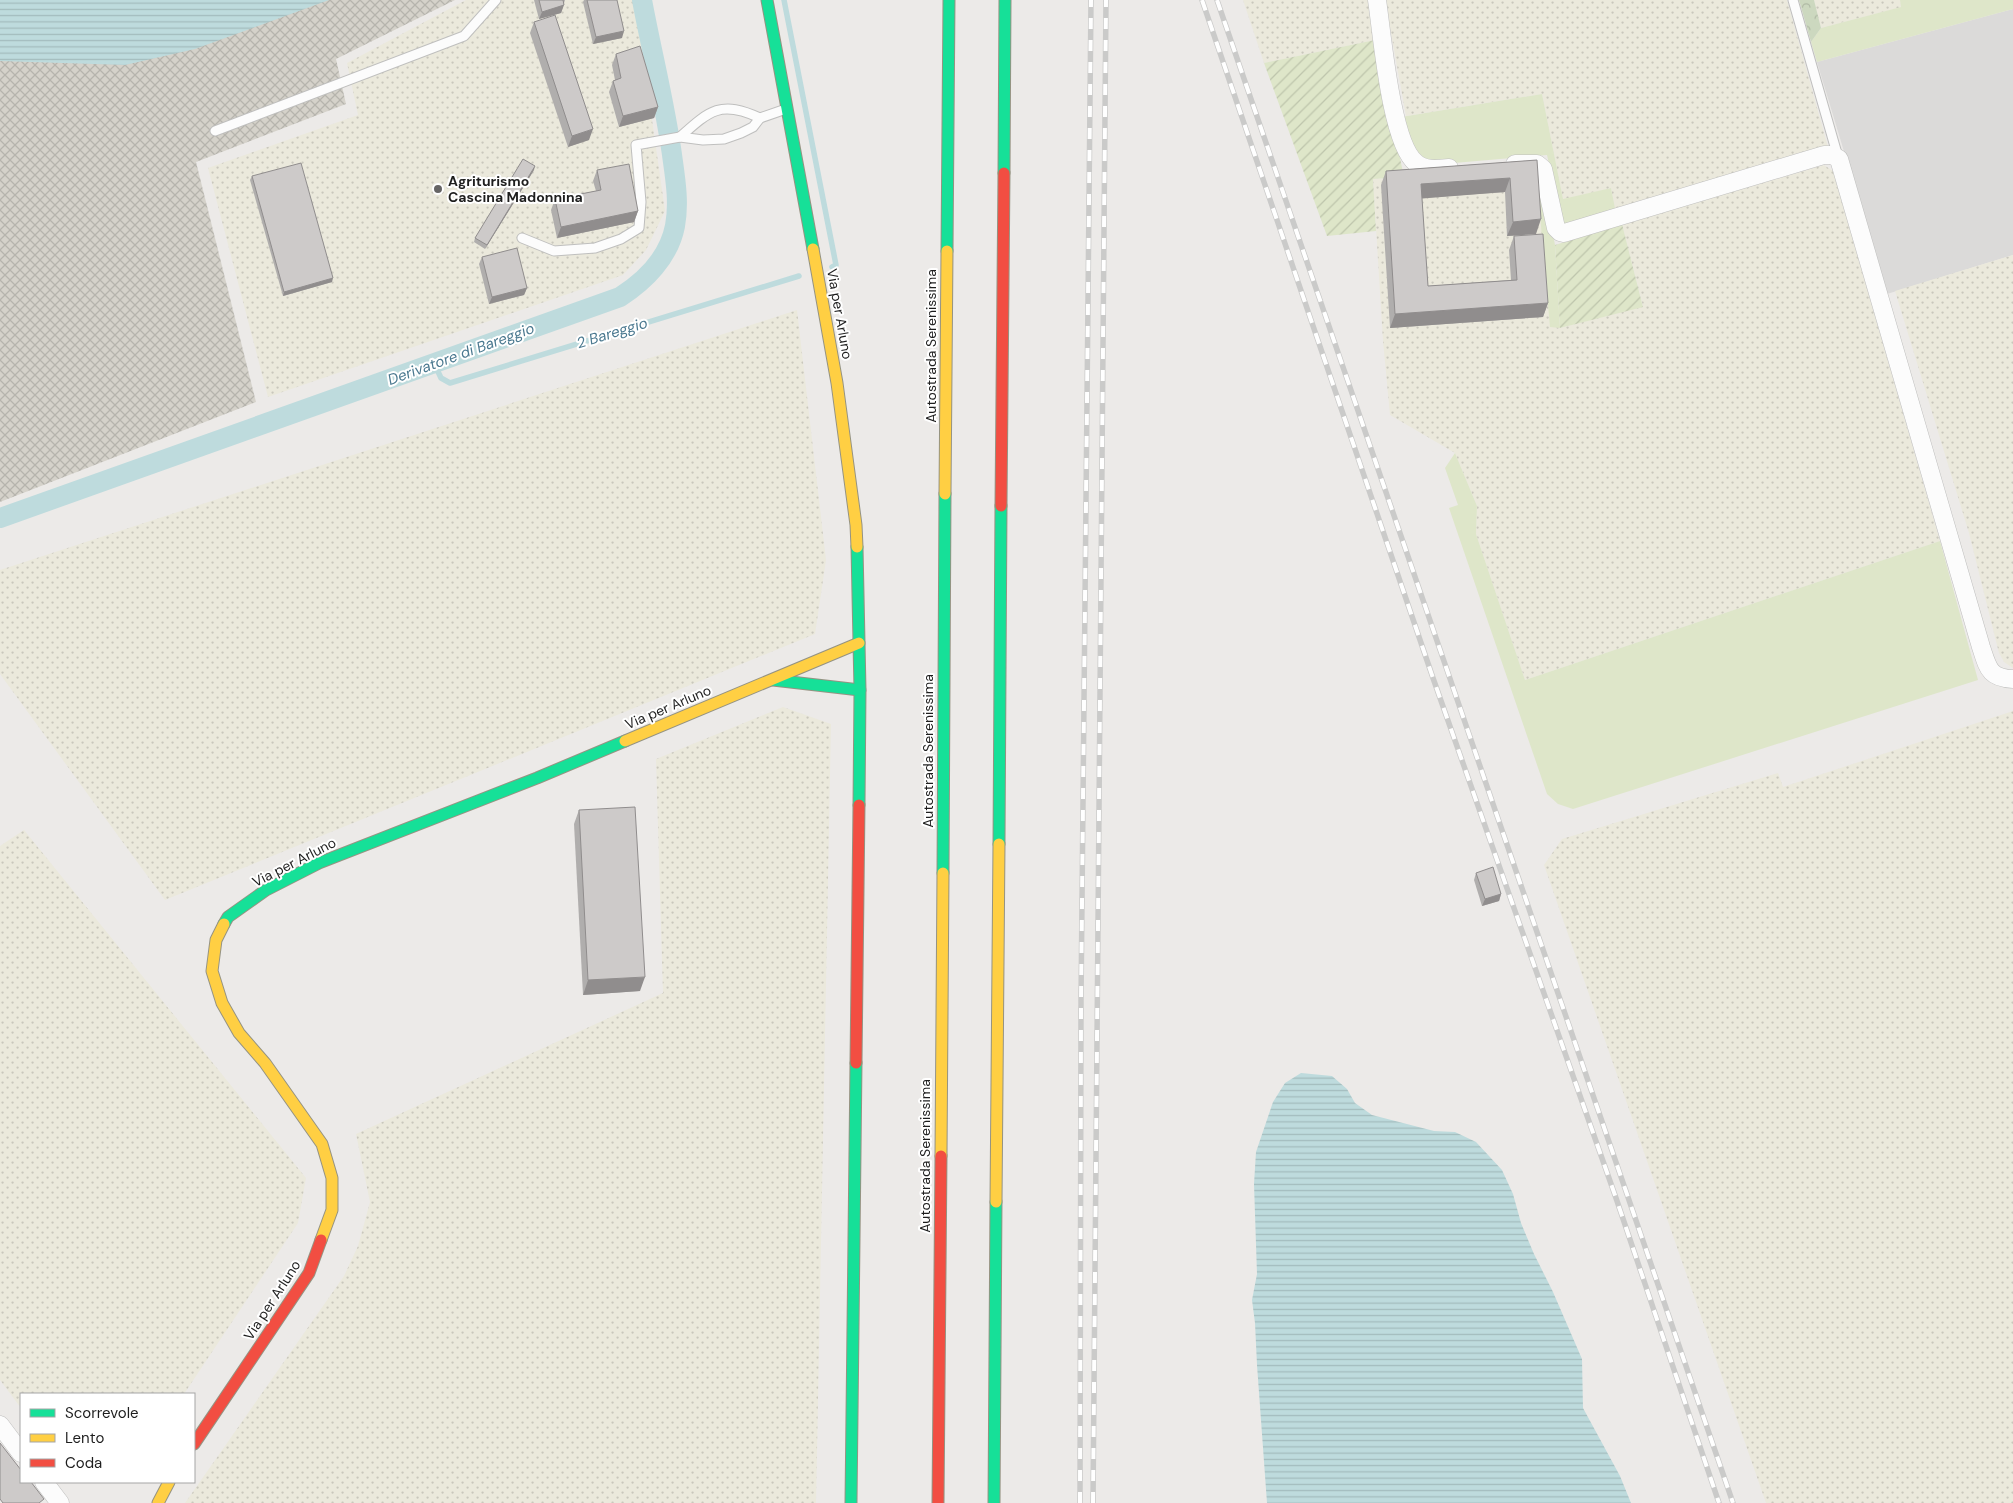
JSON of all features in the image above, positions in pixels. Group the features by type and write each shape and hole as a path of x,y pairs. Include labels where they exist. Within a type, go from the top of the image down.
{"main road":[{"name":"Via per Arluno","path":"195,1443 310,1273 332,1210 332,1178 322,1144 264,1063 239,1033 222,1003 212,971 216,940 228,917 266,890 319,863 537,778 770,680 859,640 856,525 837,383 767,0"},
{"name":"Autostrada Serenissima","path":"938,1503 949,0"},
{"path":"994,1503 1005,0"},
{"path":"851,1503 859,640"},
{"name":"Via per Arluno","path":"770,680 860,690"},
{"path":"158,1503 168,1483"}],"street":[{"path":"1377,0 1392,103 1401,138 1409,156 1415,163 1432,169 1461,168"},
{"path":"1500,165 1530,163 1543,169 1556,228 1564,233 1824,155 1832,155 1839,160 1981,647 1989,670 1997,677 2013,679"},
{"path":"0,1425 20,1452"},
{"path":"45,1483 60,1503"}],"lane":[{"path":"215,131 464,36 496,0"},
{"path":"1793,0 1839,160"},
{"path":"680,137 700,119 728,108 742,110 760,118"},
{"path":"522,238 554,251 595,248 621,239 639,228 641,202 636,145 680,137 703,140 724,139 753,127 760,118 787,109"}],"shaded area":[{"path":"0,0 455,0 336,59 346,104 196,162 256,402 0,502"},
{"name":"Agriturismo Cascina Madonnina","path":"466,0 635,0 665,211 646,250 623,275 268,397 208,168 358,115 347,63"},
{"path":"1243,0 1368,0 1375,40 1264,63"},
{"path":"1385,0 1787,0 1828,147 1616,213 1611,188 1563,200 1542,94 1406,116"},
{"path":"1814,0 1900,0 1902,7 1821,28"},
{"path":"2013,9 2013,255 1887,294 1817,62"},
{"path":"1824,165 1833,171 1940,541 1525,680 1476,534 1477,506 1455,453 1390,415 1383,341 1373,179 1536,170 1560,328 1643,306 1622,224"},
{"path":"2013,255 2013,668 2004,662 1999,653 1969,533 1895,291"},
{"path":"797,310 826,560 815,634 165,900 0,674 0,570"},
{"path":"783,707 831,724 816,1503 185,1503 344,1276 358,1246 370,1202 356,1134 663,993 656,759"},
{"path":"2013,711 2013,1503 1766,1503 1544,865 1562,839 1778,773 1783,787"},
{"path":"24,830 306,1178 298,1223 185,1393 20,1393 20,1407 0,1380 0,846"}],"green space":[{"path":"1799,0 1814,0 1821,28 1811,42"},
{"path":"1900,0 2013,0 2013,9 1817,62 1811,42 1821,28 1901,7"},
{"path":"1375,40 1404,177 1373,179 1376,231 1327,236 1264,63"},
{"path":"1542,94 1563,199 1611,188 1616,213 1565,225 1562,222 1547,155 1431,165 1414,155 1401,117"},
{"path":"1536,170 1541,174 1555,245 1560,328 1550,327"},
{"path":"1622,224 1643,307 1560,328 1555,245"},
{"path":"1455,453 1477,506 1476,534 1525,680 1940,541 1978,680 1573,809 1558,804 1547,794 1449,508 1458,505 1445,468"}],"water":[{"path":"0,0 329,0 195,49 125,65 0,61"},
{"path":"1301,1073 1332,1076 1347,1089 1355,1103 1372,1115 1434,1131 1455,1132 1476,1142 1502,1170 1513,1194 1521,1223 1534,1254 1582,1359 1583,1408 1620,1476 1631,1503 1267,1503 1252,1300 1257,1274 1254,1184 1256,1152 1273,1102 1285,1083"}],"building":[{"path":"539,0 563,0 564,5 542,12"},
{"path":"587,0 617,0 624,31 596,37"},
{"path":"555,15 593,129 572,136 534,22"},
{"path":"640,46 658,107 623,116 613,81 621,78 616,54"},
{"path":"523,159 535,166 487,245 475,238"},
{"path":"1537,160 1541,219 1513,222 1510,178 1421,184 1428,286 1517,280 1514,236 1543,234 1548,303 1395,314 1386,171"},
{"path":"301,163 333,278 284,292 252,176"},
{"path":"629,164 638,211 561,227 555,199 601,190 597,170"},
{"path":"517,248 527,288 492,297 482,257"},
{"path":"635,807 645,977 588,980 579,810"},
{"path":"1493,867 1501,894 1485,899 1476,873"},
{"path":"0,1443 20,1469 20,1483 32,1483 44,1499 39,1503 3,1503 0,1499"}],"waterway":[{"name":"Derivatore di Bareggio","path":"0,518 620,297 638,284 655,267 667,248 675,226 677,202 667,121 642,0"},
{"name":"2 Bareggio","path":"784,0 836,265 832,267"},
{"name":"2 Bareggio","path":"434,363 441,378 450,383 799,276"}],"railway":[{"path":"1080,1503 1081,1002 1091,0"},
{"path":"1093,1503 1106,0"},
{"path":"1202,0 1433,678 1616,1198 1719,1503"},
{"path":"1217,0 1733,1503"}],"traffic: fast":[{"path":"767,0 813,249"},
{"path":"947,251 949,0"},
{"path":"1004,173 1005,0"},
{"path":"943,873 945,494"},
{"path":"999,844 1001,506"},
{"path":"857,547 860,690 859,805"},
{"path":"773,680 860,690"},
{"path":"224,924 228,917 266,890 319,863 537,778 625,741"},
{"path":"851,1503 856,1063"},
{"path":"994,1503 996,1202"}],"traffic: slow":[{"path":"813,249 837,383 856,525 857,547"},
{"path":"945,494 947,251"},
{"path":"625,741 859,643"},
{"path":"996,1202 999,844"},
{"path":"941,1156 943,873"},
{"path":"224,924 216,940 212,971 222,1003 239,1033 265,1063 322,1144 332,1178 332,1210 321,1240"},
{"path":"158,1503 168,1483"}],"traffic: jam":[{"path":"1001,506 1004,173"},
{"path":"856,1063 859,805"},
{"path":"938,1503 941,1156"},
{"path":"195,1443 309,1273 321,1240"}],"place":[{"name":"Agriturismo Cascina Madonnina","path":"438,189"}]}
